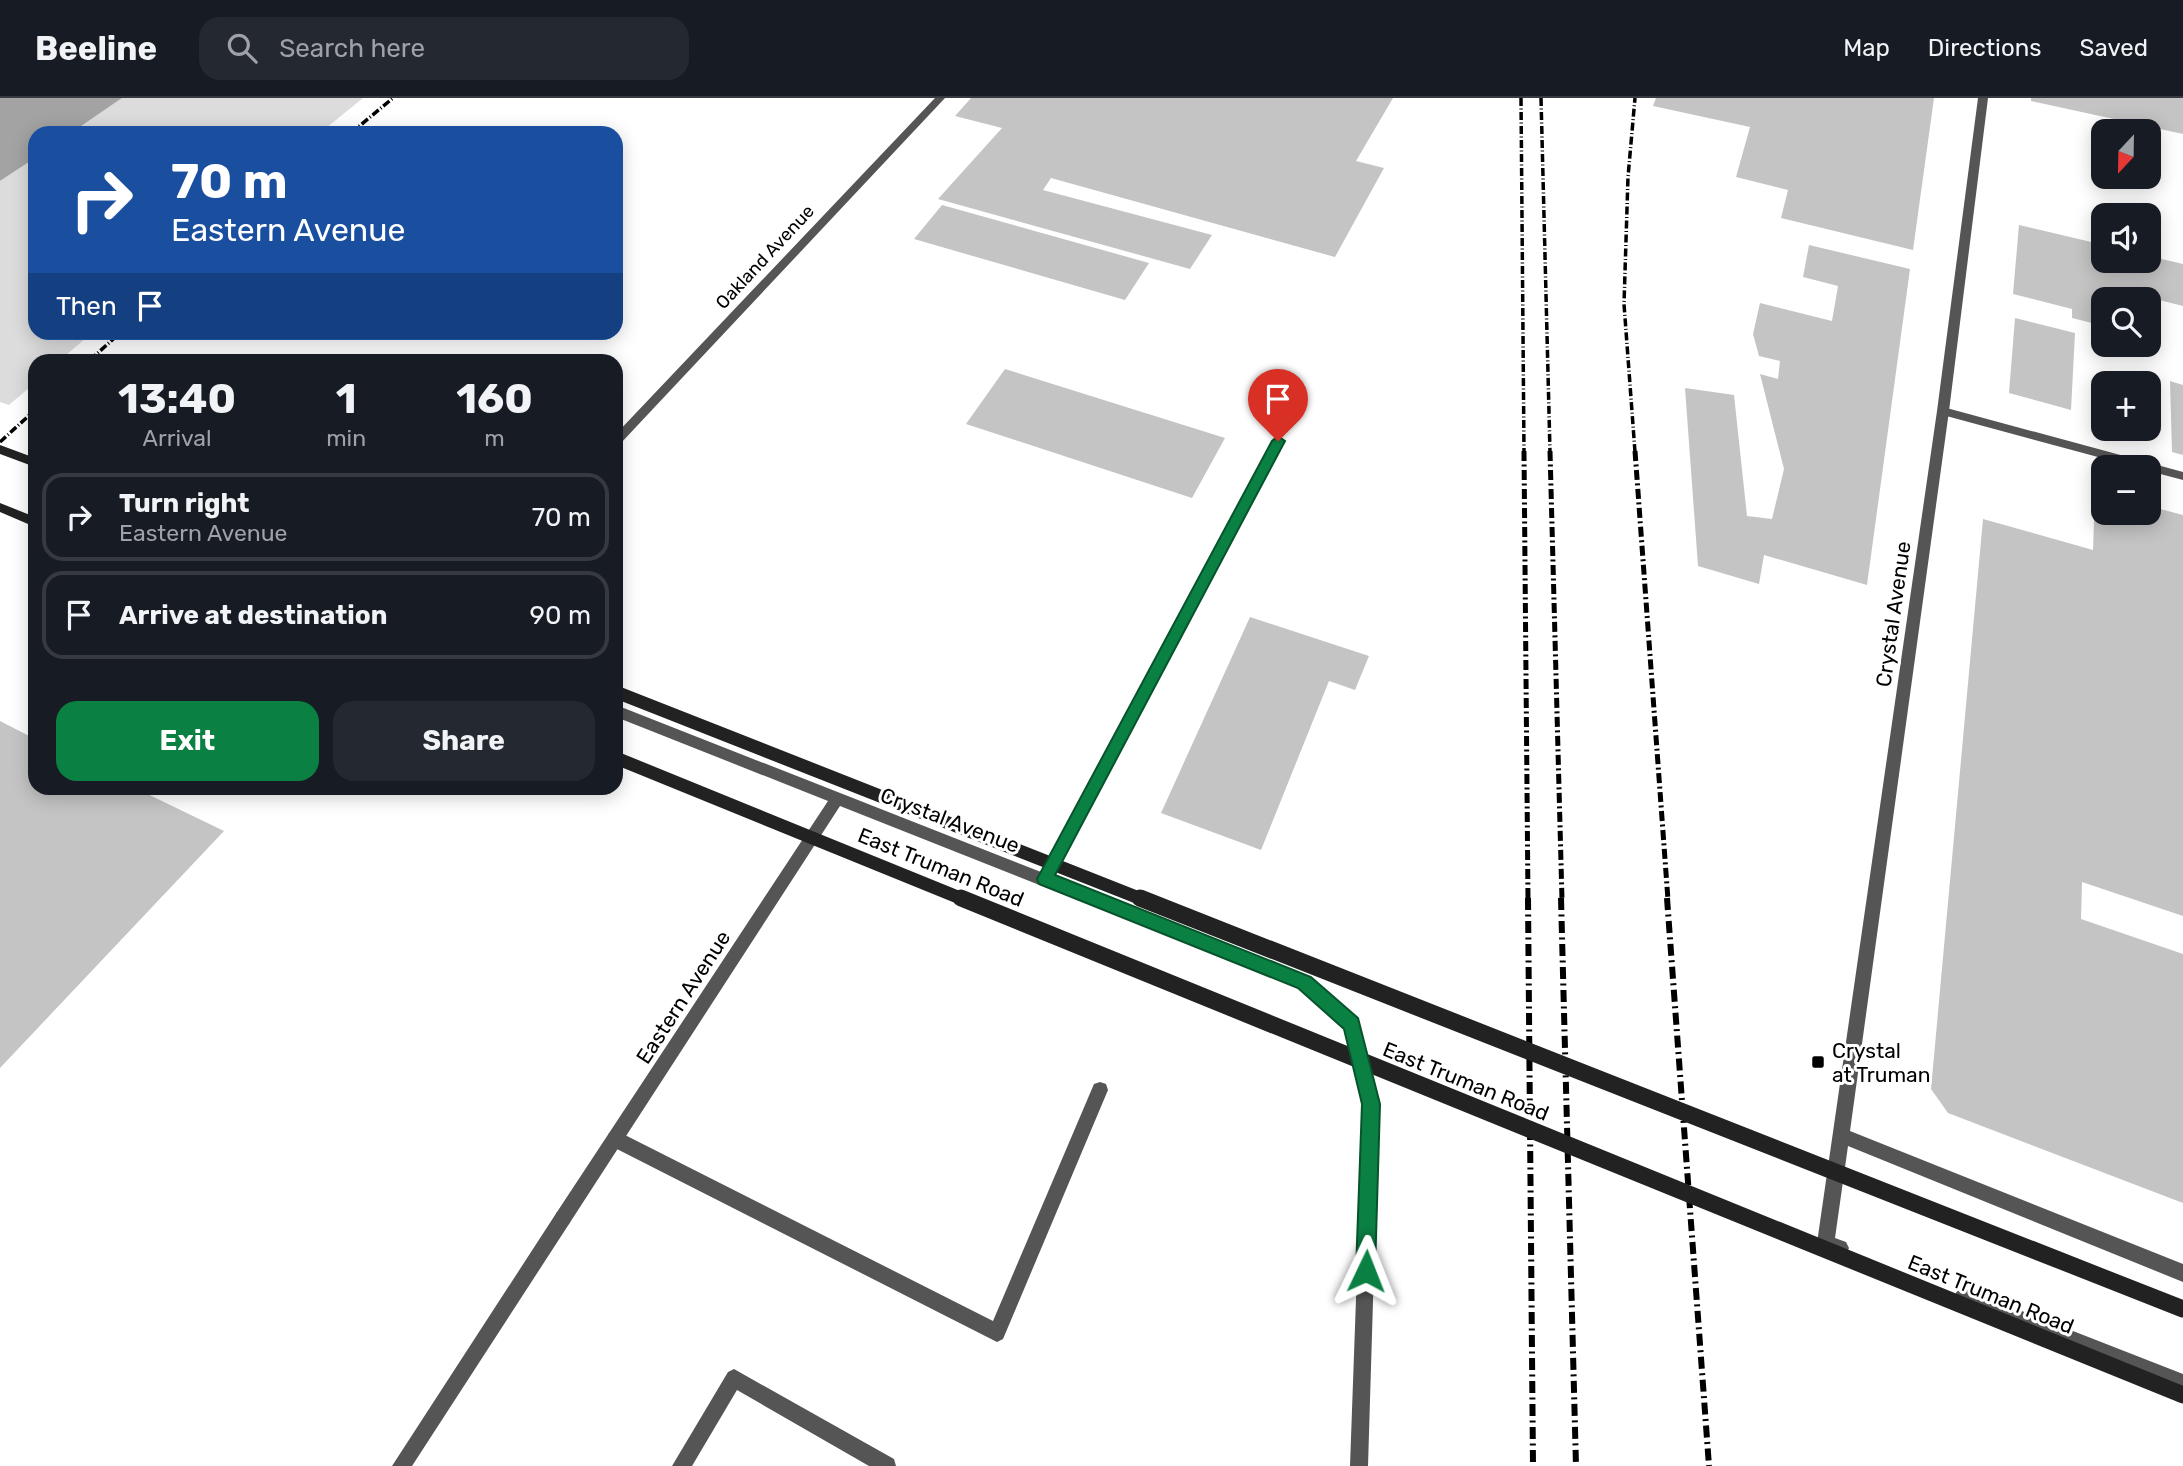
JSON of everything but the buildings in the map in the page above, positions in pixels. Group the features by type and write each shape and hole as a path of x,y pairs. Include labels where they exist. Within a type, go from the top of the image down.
{"main road":[{"path":"0,449 28,460"},
{"path":"0,508 28,519"},
{"name":"East Truman Road","path":"623,695 2183,1309"},
{"name":"East Truman Road","path":"623,761 2183,1395"}],"street":[{"name":"Oakland Avenue","path":"623,434 940,98"},
{"name":"Crystal Avenue","path":"1983,98 1944,411 1826,1243 2183,1383"},
{"path":"1944,411 2183,476"},
{"path":"1045,879 1278,441"},
{"name":"Crystal Avenue","path":"623,713 1304,982 1352,1024 1371,1104 1359,1466"},
{"name":"Eastern Avenue","path":"401,1466 837,799"},
{"path":"615,1139 997,1333 1100,1090"},
{"path":"1843,1136 2183,1273"},
{"path":"681,1466 734,1378 887,1466"}],"shaded area":[{"path":"0,98 122,98 81,126 28,126 28,163 0,181"},
{"path":"122,98 363,98 329,126 81,126"},
{"path":"28,163 28,340 84,340 67,354 28,354 28,389 9,405 0,402 0,181"}],"railway":[{"path":"359,126 393,98"},
{"path":"1521,98 1524,452"},
{"path":"1541,98 1550,452"},
{"path":"1635,98 1628,177 1624,304 1635,452"},
{"path":"97,354 112,340"},
{"path":"0,442 28,416"},
{"path":"1524,451 1528,900"},
{"path":"1550,451 1562,900"},
{"path":"1635,451 1668,900"},
{"path":"1528,898 1533,1466"},
{"path":"1561,898 1576,1466"},
{"path":"1667,898 1709,1466"}],"place":[{"name":"Crystal at Truman","path":"1818,1062"}],"route":[{"path":"1278,441 1045,879 1304,982 1352,1024 1371,1104 1366,1271"}]}
